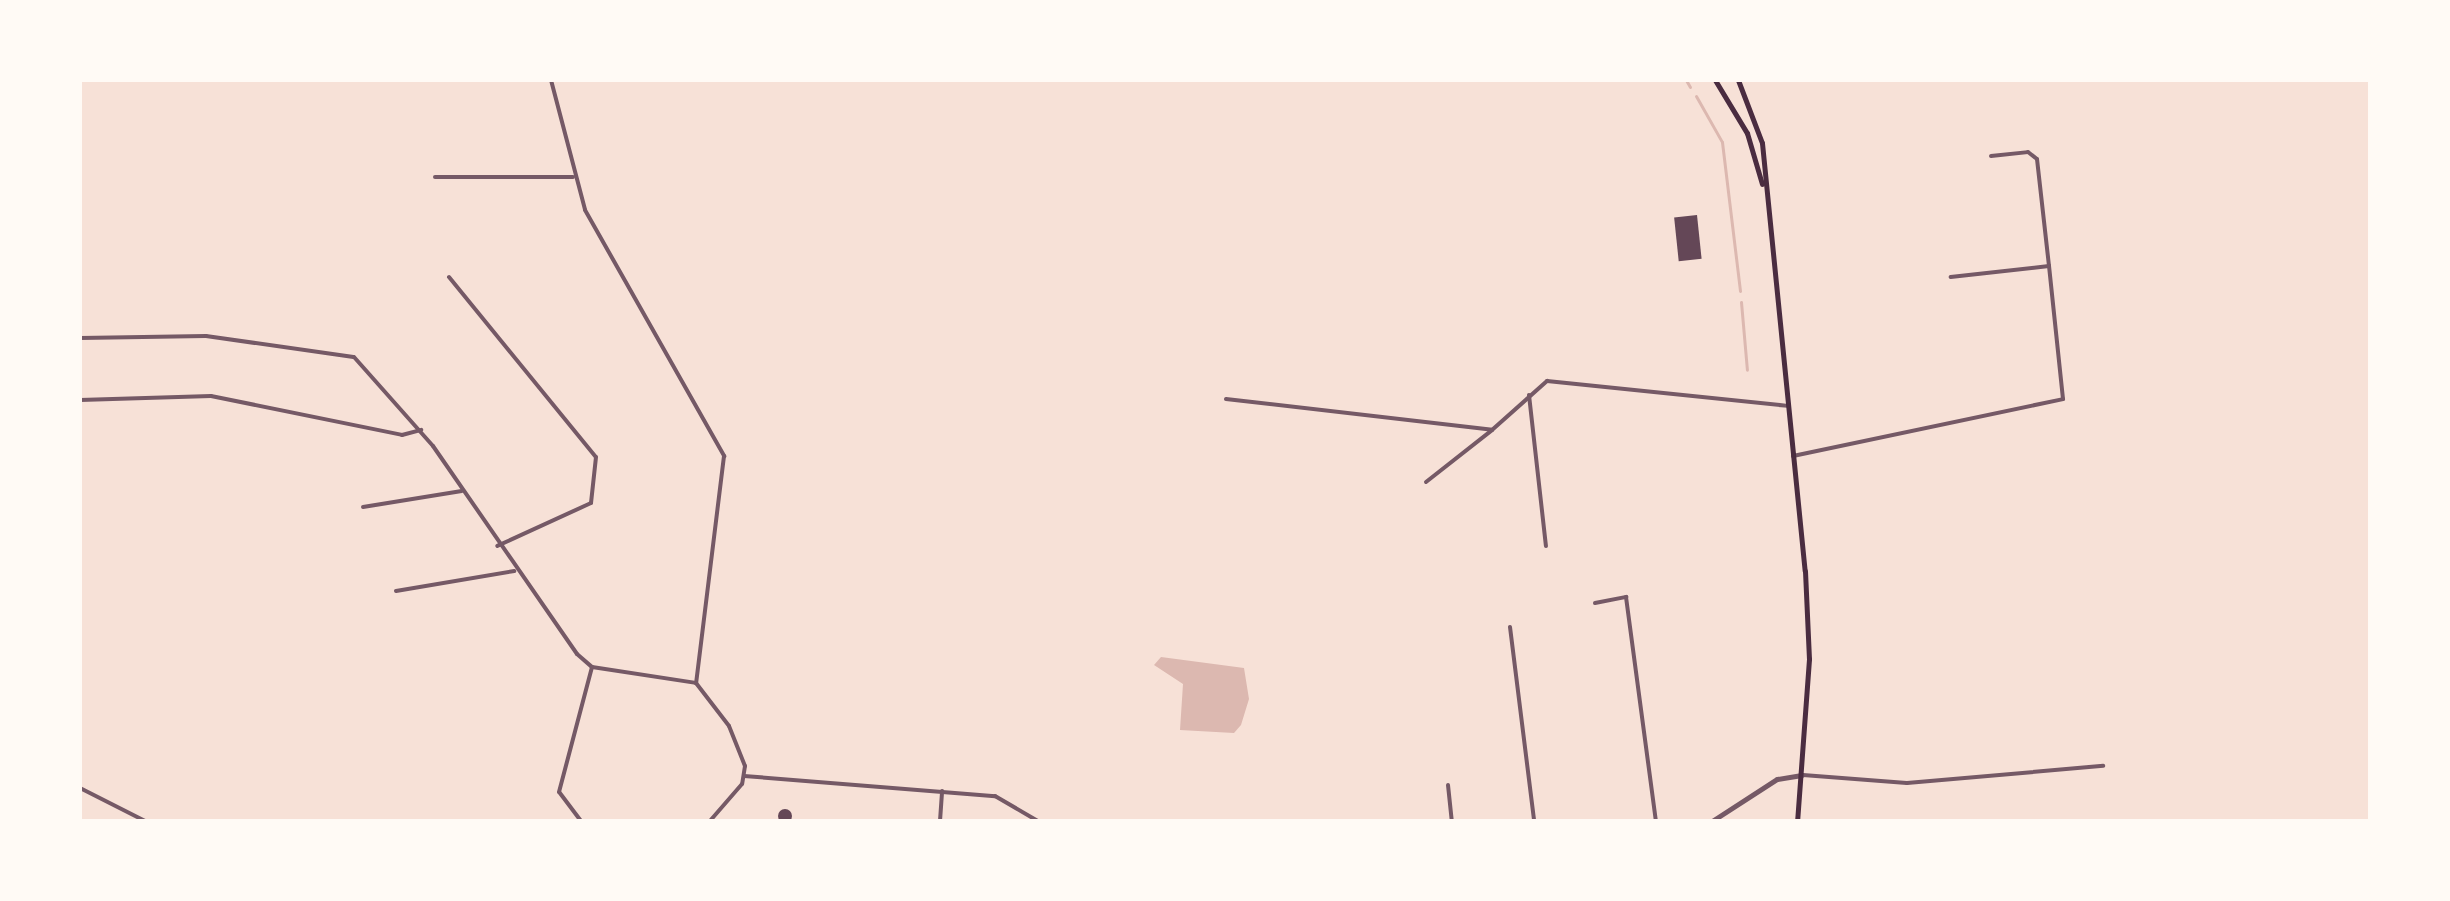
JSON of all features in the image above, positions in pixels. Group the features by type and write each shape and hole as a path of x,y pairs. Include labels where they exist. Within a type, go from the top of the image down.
{"main road":[{"path":"1715,80 1747,133 1765,197"},
{"path":"1738,80 1760,130 1809,624 1797,821"}],"street":[{"path":"551,80 573,177 724,456 696,683"},
{"path":"1793,456 2063,399 2037,159 2028,152 1991,156"},
{"path":"435,177 573,177"},
{"path":"1951,277 2049,266"},
{"path":"449,277 596,457 591,503 497,546"},
{"path":"80,338 206,336 345,353 370,369 421,430 514,571 592,667 696,683 729,726 744,776"},
{"path":"1426,482 1547,381 1788,406"},
{"path":"1529,395 1546,546"},
{"path":"80,400 211,396 402,435 421,430"},
{"path":"1226,399 1492,430"},
{"path":"363,507 462,491"},
{"path":"396,591 514,571"},
{"path":"1595,603 1626,597 1656,821"},
{"path":"1510,627 1534,821"},
{"path":"581,821 559,792 592,667"},
{"path":"1712,821 1777,779 1802,775 1907,783 2103,766"},
{"path":"744,776 995,796 1038,821"},
{"path":"710,821 744,776"},
{"path":"1448,785 1452,821"},
{"path":"80,788 145,821"},
{"path":"940,821 942,791"}],"shaded area":[{"path":"1161,657 1244,668 1249,699 1241,725 1234,733 1180,730 1183,684 1154,665"}],"building":[{"path":"1697,215 1702,259 1679,261 1674,217"},
{"path":"785,809 792,816 785,823 778,816"}],"waterway":[{"path":"1686,80 1690,87"},
{"path":"1696,96 1722,142 1740,291"},
{"path":"1741,302 1747,370"}]}
